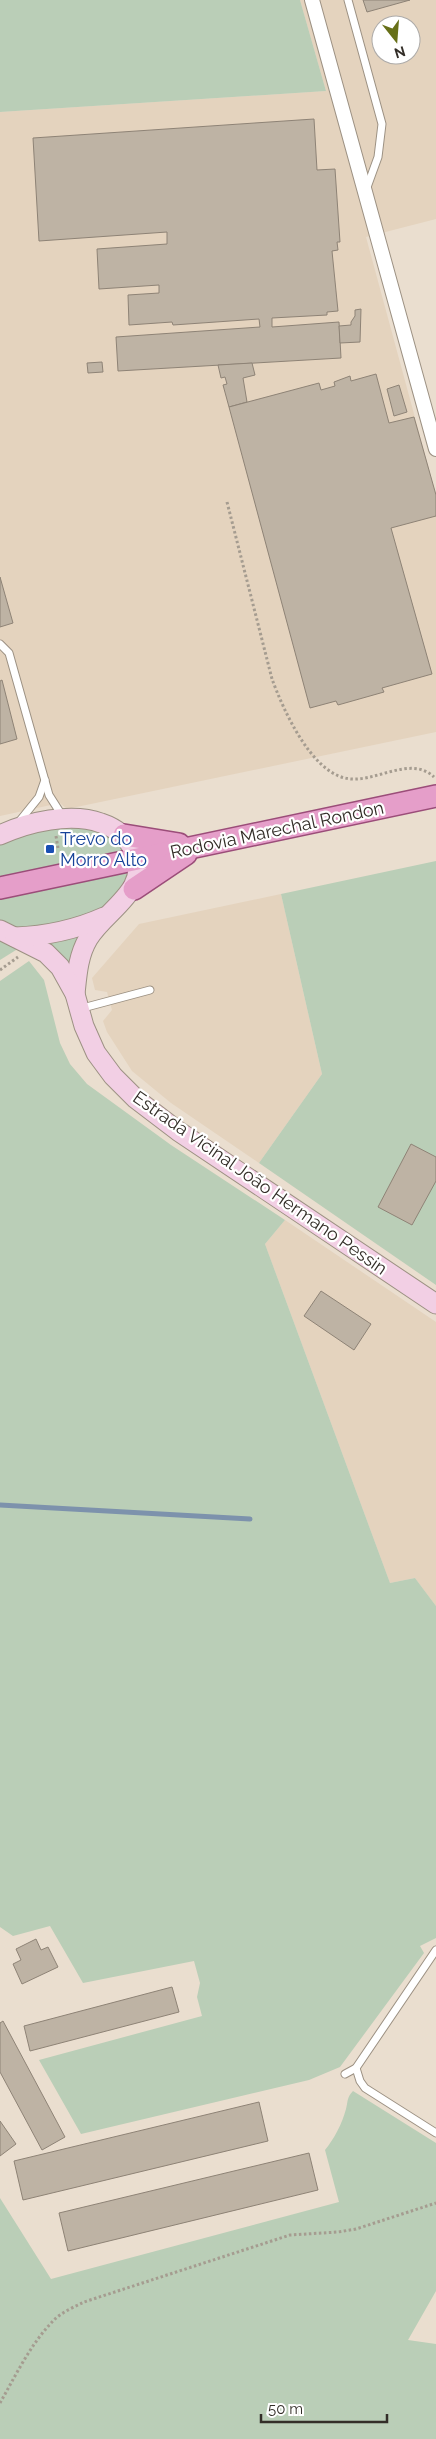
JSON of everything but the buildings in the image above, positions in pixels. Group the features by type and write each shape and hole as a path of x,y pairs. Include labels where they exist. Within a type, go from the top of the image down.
{"main road":[{"name":"Rodovia Marechal Rondon","path":"0,888 436,796"},
{"path":"6,833 65,820 96,821 124,835 152,841 199,846"},
{"path":"124,835 138,859 139,869 134,889"},
{"path":"134,889 167,865 199,846"},
{"name":"Estrada Vicinal João Hermano Pessin","path":"77,1002 79,960 83,948 94,929 134,889"},
{"path":"8,933 40,934 85,924 108,916"},
{"name":"Estrada Vicinal João Hermano Pessin","path":"8,933 53,959 77,1002 91,1044 102,1062 123,1088 150,1110 436,1304"}],"street":[{"path":"312,0 436,448"}],"lane":[{"path":"348,0 382,124 378,156 365,192"},
{"path":"0,644 9,653 54,806 65,820"},
{"path":"6,833 39,797 45,779"},
{"path":"77,1002 150,990"},
{"path":"345,2074 356,2068 436,1950"},
{"path":"356,2068 360,2081 365,2088 436,2133"}],"path":[{"path":"227,502 272,679 281,703 314,757 327,770 346,779 420,769 436,780"},
{"path":"0,2403 31,2349 52,2322 67,2310 84,2302 283,2237 302,2233 333,2233 356,2229 436,2203"}],"shaded area":[{"path":"300,0 436,0 436,219 366,237 436,495 436,732 67,809 60,803 0,816 0,112 326,91"},
{"path":"281,894 322,1074 259,1163 171,1103 132,1071 107,1032 103,1021 112,1010 107,992 95,990 92,978 139,924"},
{"path":"285,1220 436,1322 436,1606 415,1578 390,1583 265,1244"}],"green space":[{"path":"0,0 300,0 326,91 0,112"},
{"name":"Trevo do Morro Alto","path":"74,822 108,832 115,837 124,852 130,878 71,975 0,925 0,841"},
{"path":"436,861 436,1285 259,1163 322,1074 281,894"},
{"path":"0,934 24,945 0,960"},
{"path":"29,961 44,980 60,1043 70,1064 87,1084 171,1145 285,1220 265,1244 390,1583 415,1578 436,1606 436,1938 420,1946 424,1953 340,2067 309,2080 81,2134 39,2060 202,2016 197,1997 200,1983 194,1961 83,1983 50,1926 13,1936 0,1927 0,981"},
{"path":"353,2091 436,2143 436,2291 408,2340 436,2344 436,2439 0,2439 0,2198 51,2279 339,2202 325,2150 340,2126 349,2097"}],"waterway":[{"path":"0,1505 250,1519"}],"place":[{"name":"Trevo do Morro Alto","path":"50,849"}]}
